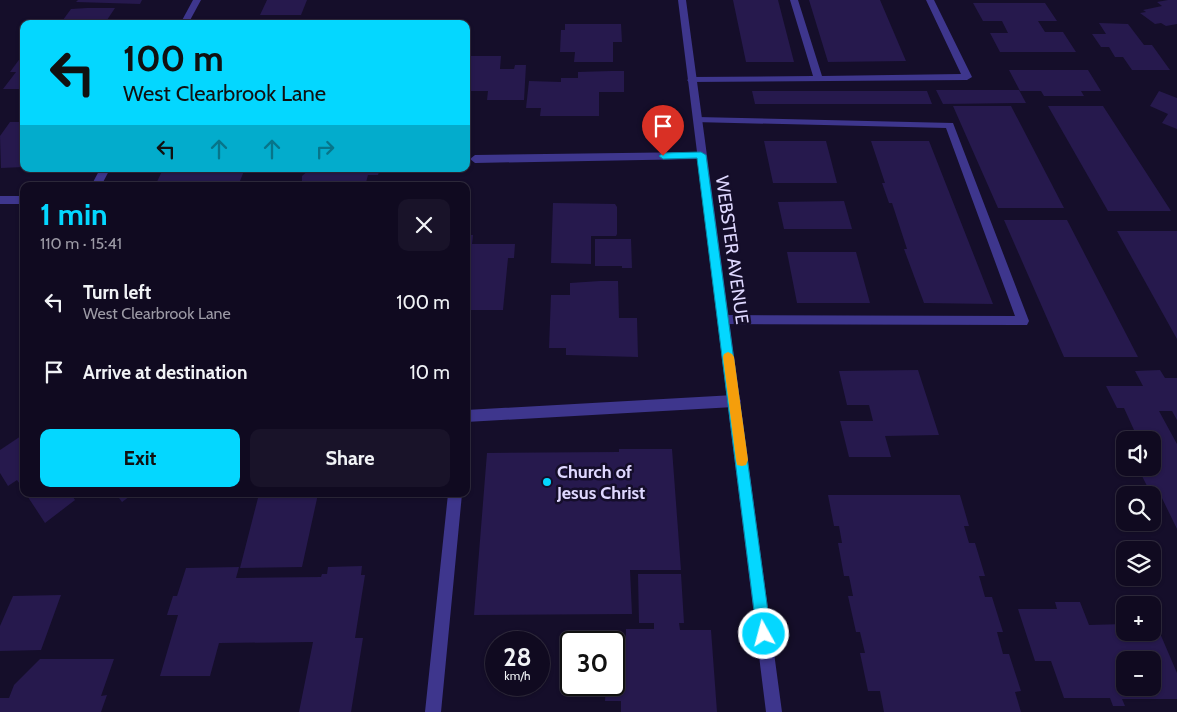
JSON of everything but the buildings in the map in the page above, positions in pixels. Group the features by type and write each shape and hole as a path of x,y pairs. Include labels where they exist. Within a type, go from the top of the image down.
{"street":[{"path":"186,20 197,0"},
{"name":"WEBSTER AVENUE","path":"682,0 774,712"},
{"path":"794,0 818,77"},
{"path":"692,80 818,77 967,77 930,0"},
{"path":"697,120 950,125 1024,321 724,320"},
{"path":"475,159 701,155"},
{"path":"0,200 20,200"},
{"path":"470,416 734,401"},
{"path":"432,712 455,497"}],"slow traffic":[{"path":"728,357 742,460"}],"place":[{"name":"Church of Jesus Christ","path":"547,482"}],"route":[{"path":"663,156 701,155 764,634"}]}
